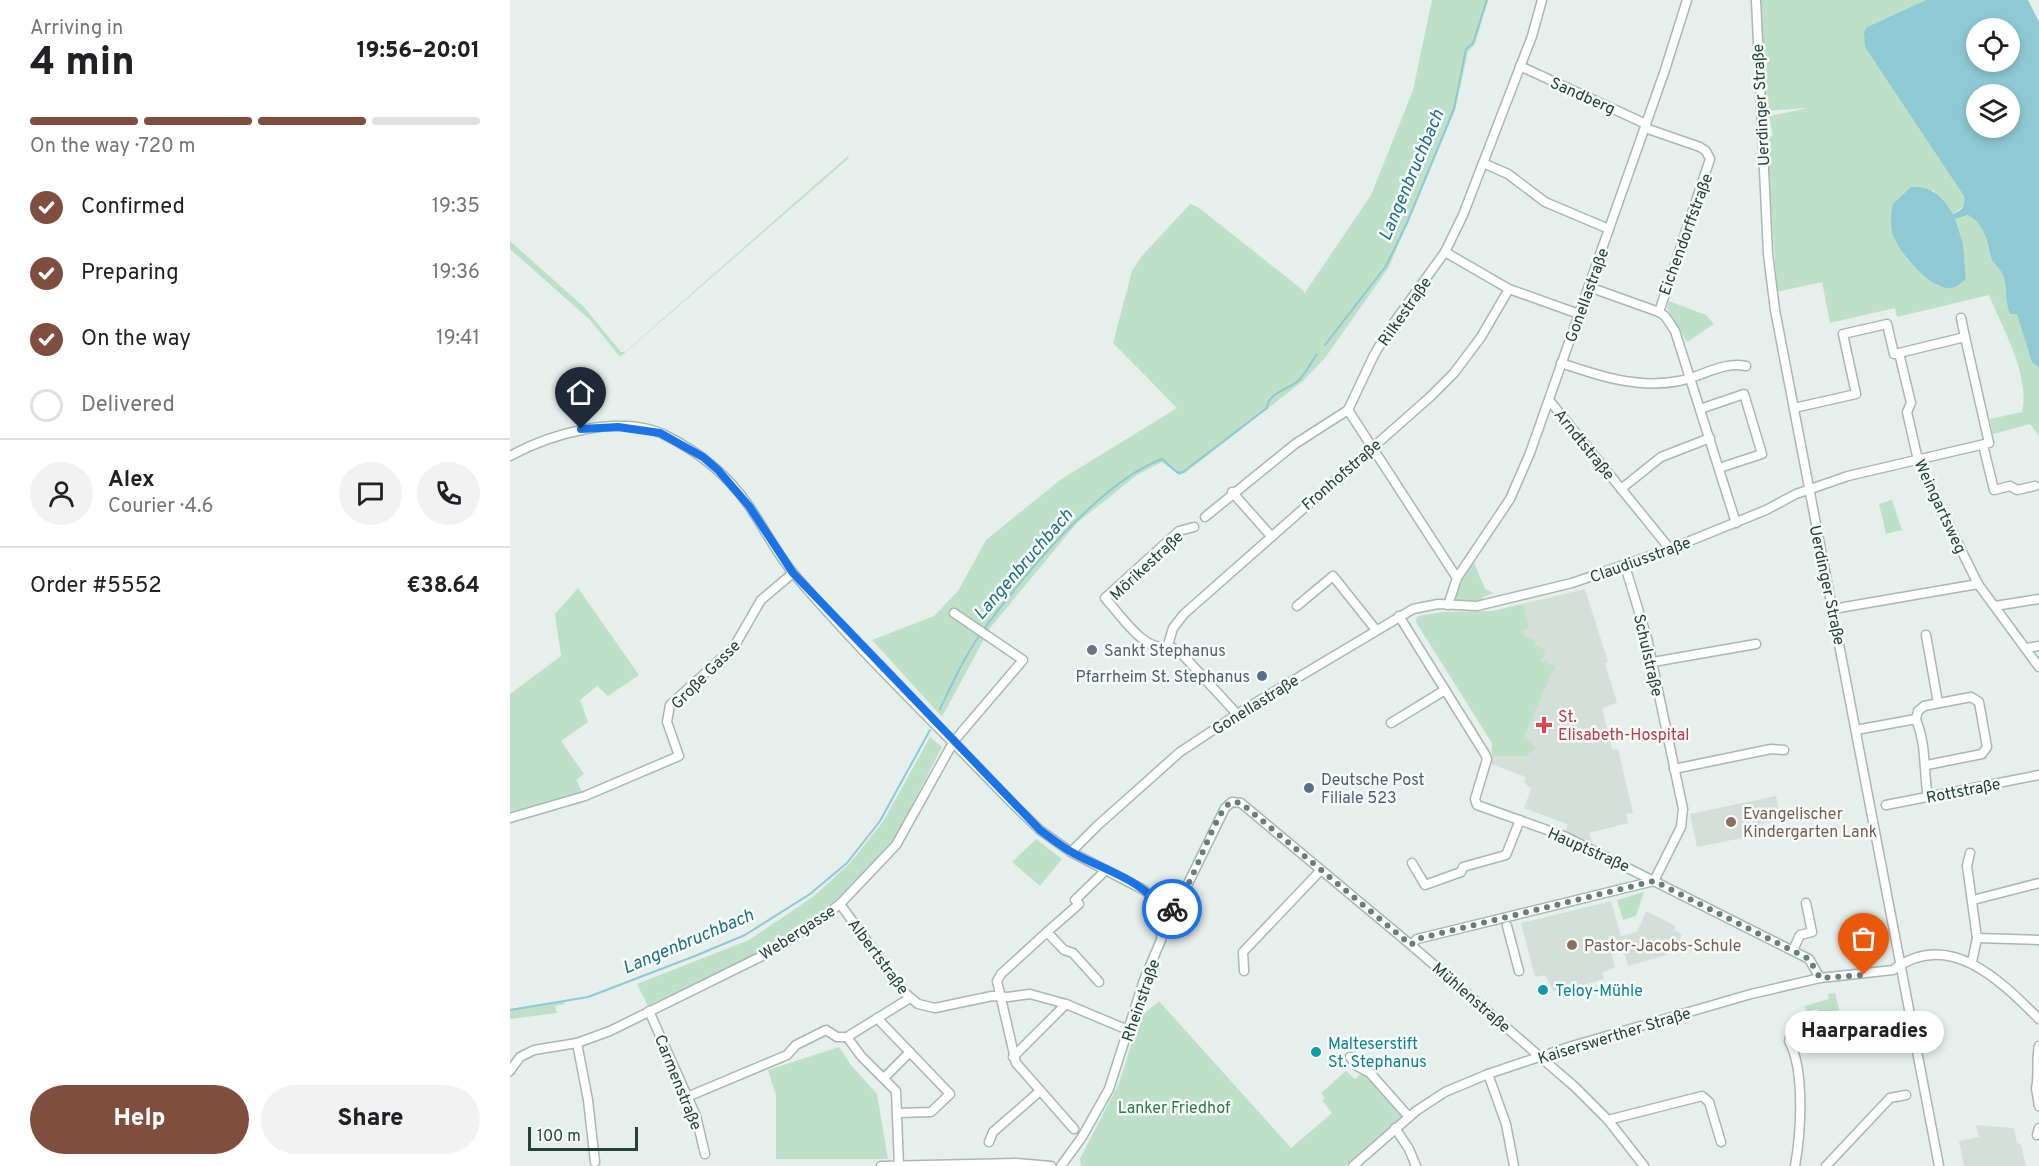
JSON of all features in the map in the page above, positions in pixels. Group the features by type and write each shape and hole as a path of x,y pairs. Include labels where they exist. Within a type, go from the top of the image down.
{"street":[{"name":"Rilkestraße","path":"1348,410 1385,337 1445,252 1483,163 1539,17 1542,0"},
{"name":"Gonellastraße","path":"1457,578 1510,499 1549,400 1646,126 1687,0"},
{"name":"Uerdinger Straße","path":"1756,0 1768,254 1808,489 1939,1166"},
{"name":"Sandberg","path":"1520,66 1646,126"},
{"name":"Eichendorffstraße","path":"1646,126 1700,147 1706,151 1710,159 1659,312"},
{"path":"1483,163 1508,174 1545,202 1609,229"},
{"path":"1445,252 1509,289 1579,314"},
{"name":"Eichendorffstraße","path":"1589,287 1665,316 1675,331 1690,379"},
{"name":"Fronhofstraße","path":"1171,647 1173,628 1184,614 1430,397 1454,373 1481,337 1509,289"},
{"path":"1961,318 1989,443 1983,445 1994,490 2010,486 2017,490 2035,486"},
{"name":"Weingartsweg","path":"1794,408 1856,394 1843,334 1887,324 1894,354 1899,353 1911,403 1907,412 1918,460 1978,584 2039,666"},
{"path":"1899,353 1965,337"},
{"path":"1561,363 1622,381 1662,384 1690,379 1732,363 1746,366"},
{"path":"1690,379 1737,523"},
{"path":"1700,409 1744,394 1762,454 1719,468"},
{"name":"Arndtstraße","path":"1549,400 1670,549"},
{"path":"1205,518 1233,492 1295,444 1348,410 1457,578 1448,605"},
{"path":"510,456 544,439 568,431 618,427 660,433 703,457 732,483 793,573 1040,830 1071,852 1144,890 1157,901 1164,912"},
{"name":"Arndtstraße","path":"1621,489 1661,457 1710,438"},
{"name":"Claudiusstraße","path":"1466,606 1493,603 1625,566 1737,523 1808,489 1848,476 1983,445"},
{"path":"1233,492 1271,536"},
{"name":"Mörikestraße","path":"1171,647 1159,648 1148,645 1106,598 1179,531 1194,527"},
{"name":"Schulstraße","path":"1625,566 1653,662 1684,818 1654,881"},
{"name":"Große Gasse","path":"510,818 585,796 679,756 667,722 670,705 734,647 760,600 793,573"},
{"path":"1298,606 1334,576 1376,630"},
{"path":"1833,609 1978,584"},
{"path":"1995,606 2039,599"},
{"name":"Gonellastraße","path":"1071,852 1172,758 1237,714 1399,616 1427,605 1466,606"},
{"name":"Webergasse","path":"510,1071 520,1057 534,1050 577,1043 610,1031 764,955 840,904 896,845 954,741 1023,660 987,638 954,613"},
{"path":"1390,723 1445,690 1399,616"},
{"path":"1926,635 1938,703"},
{"path":"1653,662 1756,644"},
{"path":"2027,648 2039,646"},
{"path":"1171,647 1182,654 1237,714"},
{"name":"Hauptstraße","path":"1445,690 1485,754 1486,759 1475,803 1479,807 1564,836 1793,950 1812,962 1820,978"},
{"path":"1927,765 1982,754 1987,747 1979,702 1971,697 1924,706 1918,711 1916,718 1927,765 1924,774 1928,797"},
{"path":"1856,730 1916,718"},
{"path":"1674,769 1771,749 1784,750"},
{"name":"Rottstraße","path":"1886,805 2039,776"},
{"name":"Mühlenstraße","path":"1164,912 1178,904 1196,872 1220,815 1229,803 1241,803 1411,945 1540,1057 1608,1120 1644,1166"},
{"path":"1412,863 1425,885 1461,872 1463,867 1506,855 1520,820"},
{"path":"1970,853 1967,866 1977,938 1972,962 2005,985 2039,1018"},
{"path":"1074,1129 1022,1071 1013,1057 997,981 999,976 1078,904 1075,900 1106,870"},
{"path":"1244,970 1243,952 1321,870"},
{"path":"1411,945 1417,939 1654,881"},
{"path":"1973,900 2039,883"},
{"path":"1793,950 1800,935 1812,932 1806,903"},
{"name":"Albertstraße","path":"840,904 910,998 918,1004 935,1008 1000,996 1030,994 1066,1004 1128,1030"},
{"name":"Rheinstraße","path":"1060,1166 1082,1137 1102,1102 1120,1060 1128,1030 1161,940 1164,929 1164,912"},
{"path":"1507,926 1519,971"},
{"path":"1047,932 1064,950 1073,953 1100,982"},
{"path":"1977,938 2039,940"},
{"name":"Kaiserswerther Straße","path":"1353,1166 1395,1128 1445,1092 1488,1074 1751,994 1820,978 1893,970 1900,964 1933,956 1972,962"},
{"path":"687,1097 787,1055 796,1045 826,1030 837,1037 847,1037 910,998"},
{"path":"1013,1057 1066,1004"},
{"name":"Carmenstraße","path":"649,1011 696,1116 705,1154"},
{"path":"878,1018 950,1094 931,1112 898,1113"},
{"path":"1793,1024 1789,1041 1795,1052 1800,1110 1795,1166"},
{"path":"847,1037 861,1056 885,1077 896,1091 899,1166"},
{"path":"577,1043 588,1100 595,1162"},
{"path":"2039,1046 2036,1088 2039,1106"},
{"path":"885,1077 910,1052"},
{"path":"1350,1057 1357,1065 1370,1073 1409,1117"},
{"path":"1488,1074 1506,1125 1514,1166"},
{"path":"989,1142 993,1132 1040,1091"},
{"path":"1826,1166 1890,1098 1906,1095"},
{"path":"1608,1120 1702,1096 1709,1102 1721,1142"},
{"path":"1395,1128 1409,1149 1416,1166"},
{"path":"881,1166 1016,1163 1051,1166"}],"shaded area":[{"name":"St. Elisabeth-Hospital","path":"1585,589 1608,662 1605,663 1617,703 1602,708 1612,750 1618,749 1633,813 1626,814 1628,823 1589,833 1592,843 1567,832 1567,824 1524,808 1531,789 1524,782 1526,777 1491,764 1492,743 1416,622 1417,617 1424,614 1493,611"},
{"name":"Evangelischer Kindergarten Lank","path":"1776,796 1781,820 1760,824 1762,834 1697,847 1690,814"},
{"name":"Pastor-Jacobs-Schule","path":"1611,901 1621,936 1637,932 1646,911 1676,926 1674,930 1682,934 1679,941 1675,939 1666,955 1628,966 1622,944 1610,947 1615,968 1602,972 1604,979 1558,992 1553,990 1545,975 1535,977 1521,923"},
{"path":"1976,1125 2014,1128 2017,1143 2021,1144 2026,1166 1964,1166 1959,1141 1979,1137"}],"green space":[{"path":"1432,0 1488,0 1475,44 1468,52 1455,110 1389,267 1325,358 1303,381 1185,473 1179,475 1162,462 1137,475 1077,523 990,628 942,717 872,640 934,616 958,591 986,540 1060,480 1177,408 1113,343 1132,271 1141,257 1190,204 1198,207 1304,291 1304,294 1371,195 1413,90"},
{"path":"1761,0 1926,0 1867,27 1865,46 1964,196 1964,206 1953,214 1933,190 1907,259 1938,286 1966,279 1963,243 1955,219 1969,215 1983,227 1992,261 2004,280 2010,313 2017,314 2036,366 2039,368 2039,436 2030,424 1993,434 1990,419 2022,412 2023,397 2014,352 1989,295 1897,317 1895,308 1830,323 1822,282 1777,292 1766,137 1773,136 1769,116 1808,108 1764,111"},
{"path":"848,156 849,158 620,357 590,320 510,249 510,241 584,307 621,352 625,352"},
{"path":"1669,301 1706,315 1714,324 1687,342 1667,308"},
{"path":"1892,500 1902,530 1886,534 1879,504"},
{"path":"1473,560 1485,589 1494,593 1483,597 1483,600 1457,601 1454,598 1459,581"},
{"path":"578,588 639,675 608,696 597,686 580,700 588,722 561,741 584,774 576,780 583,793 510,813 510,694 561,656 555,614"},
{"path":"1523,604 1529,628 1522,630 1524,637 1535,640 1535,645 1546,650 1541,661 1555,666 1524,737 1537,748 1525,756 1492,756 1492,743 1416,622 1417,617 1442,612 1493,611"},
{"path":"930,737 942,747 893,842 839,900 813,921 765,950 648,1006 637,984 749,940 814,896 851,862 884,820"},
{"path":"1036,839 1062,859 1040,886 1012,862"},
{"path":"1644,892 1636,916 1623,920 1617,900"},
{"path":"1835,993 1839,1010 1819,1015 1818,1009 1806,1012 1804,1006 1829,999 1828,994"},
{"path":"564,1001 565,1004 555,1006 557,1013 510,1019 510,1009"},
{"name":"Lanker Friedhof","path":"1159,1001 1291,1148 1332,1113 1322,1100 1325,1098 1321,1093 1346,1071 1355,1079 1364,1071 1403,1115 1345,1166 1081,1166 1080,1159 1119,1083 1140,1017"},
{"path":"839,1047 851,1065 877,1094 888,1159 776,1159 776,1095 768,1070"}],"water":[{"path":"1926,0 2028,0 2039,22 2039,368 2032,362 2017,314 2010,314 2002,274 1992,261 1985,235 1974,219 1968,215 1955,219 1963,243 1966,279 1952,288 1942,287 1924,276 1907,258 1895,239 1891,225 1893,204 1911,187 1925,188 1936,193 1953,214 1963,208 1964,196 1865,47 1864,32 1867,27"}],"waterway":[{"name":"Langenbruchbach","path":"1325,345 1386,266 1407,223 1454,109 1466,49 1473,43 1487,0"},
{"name":"Langenbruchbach","path":"940,709 977,638 1020,583 1065,532 1089,509 1138,471 1162,459 1178,473 1183,472 1267,408 1271,398 1298,381 1317,354"},
{"name":"Langenbruchbach","path":"510,1010 588,997 695,956 745,935 810,894 847,863 880,821 930,730"}],"way so far":[{"path":"1172,909 1178,904 1196,872 1220,815 1229,803 1236,802 1241,803 1411,945 1417,939 1654,881 1809,959 1820,978 1864,975"}],"place":[{"name":"Sankt Stephanus","path":"1092,650"},
{"name":"Pfarrheim St. Stephanus","path":"1262,676"},
{"name":"St. Elisabeth-Hospital","path":"1544,725"},
{"name":"Deutsche Post Filiale 523","path":"1309,788"},
{"name":"Evangelischer Kindergarten Lank","path":"1731,822"},
{"name":"Pastor-Jacobs-Schule","path":"1572,945"},
{"name":"Haarparadies","path":"1864,975"},
{"name":"Teloy-Mühle","path":"1543,990"},
{"name":"Malteserstift St. Stephanus","path":"1316,1052"}],"route":[{"path":"581,429 618,427 660,433 703,457 732,483 793,573 1040,830 1071,852 1144,890 1157,901 1164,912 1172,909"}]}
